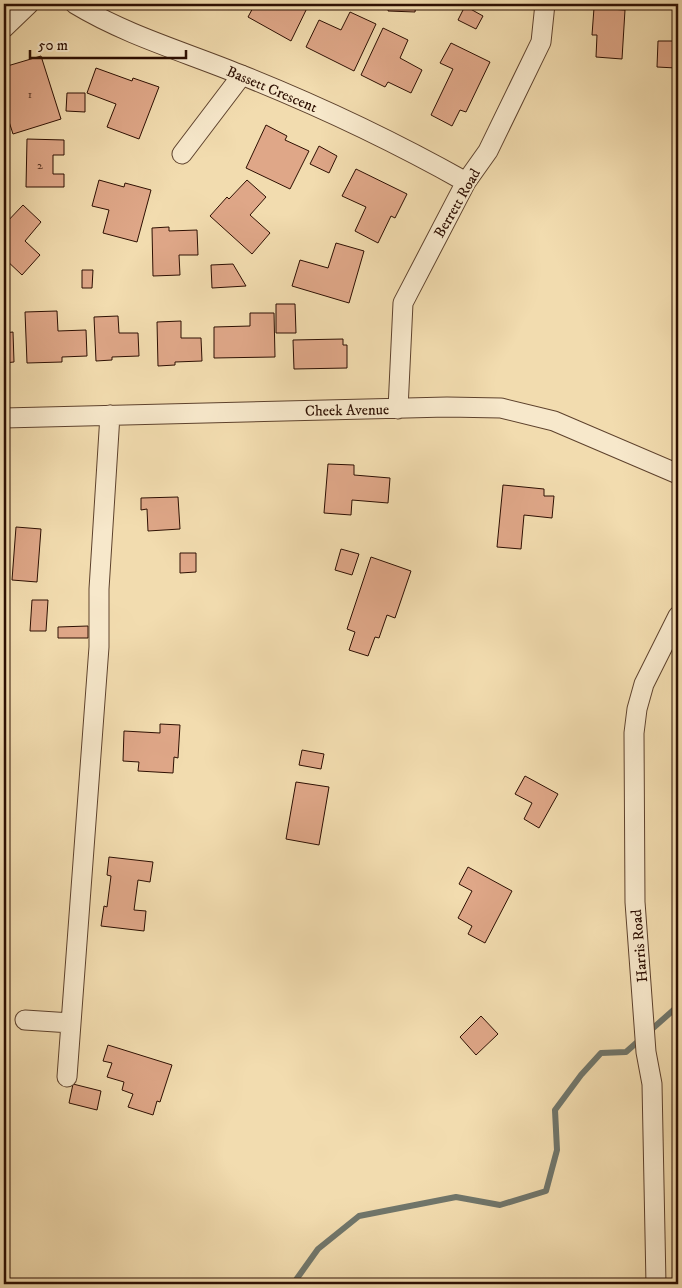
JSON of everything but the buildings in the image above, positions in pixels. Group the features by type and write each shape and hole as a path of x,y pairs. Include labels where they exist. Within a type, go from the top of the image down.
{"street":[{"path":"4,28 29,4"},
{"name":"Bassett Crescent","path":"75,4 120,27 242,75 371,132 420,156 466,182"},
{"name":"Berrett Road","path":"398,409 403,303 466,182 488,151 541,42 545,4"},
{"path":"182,154 242,75"},
{"name":"Cheek Avenue","path":"4,418 501,408 554,421 678,474"},
{"path":"67,1077 99,647 99,589 110,415"},
{"name":"Harris Road","path":"656,1284 652,1084 646,1052 646,1030 635,902 634,733 637,709 644,684 678,616"},
{"path":"25,1020 71,1023"}],"waterway":[{"path":"293,1284 318,1249 359,1216 456,1197 500,1205 546,1191 557,1150 555,1110 581,1075 601,1053 626,1052 678,1006"}]}
